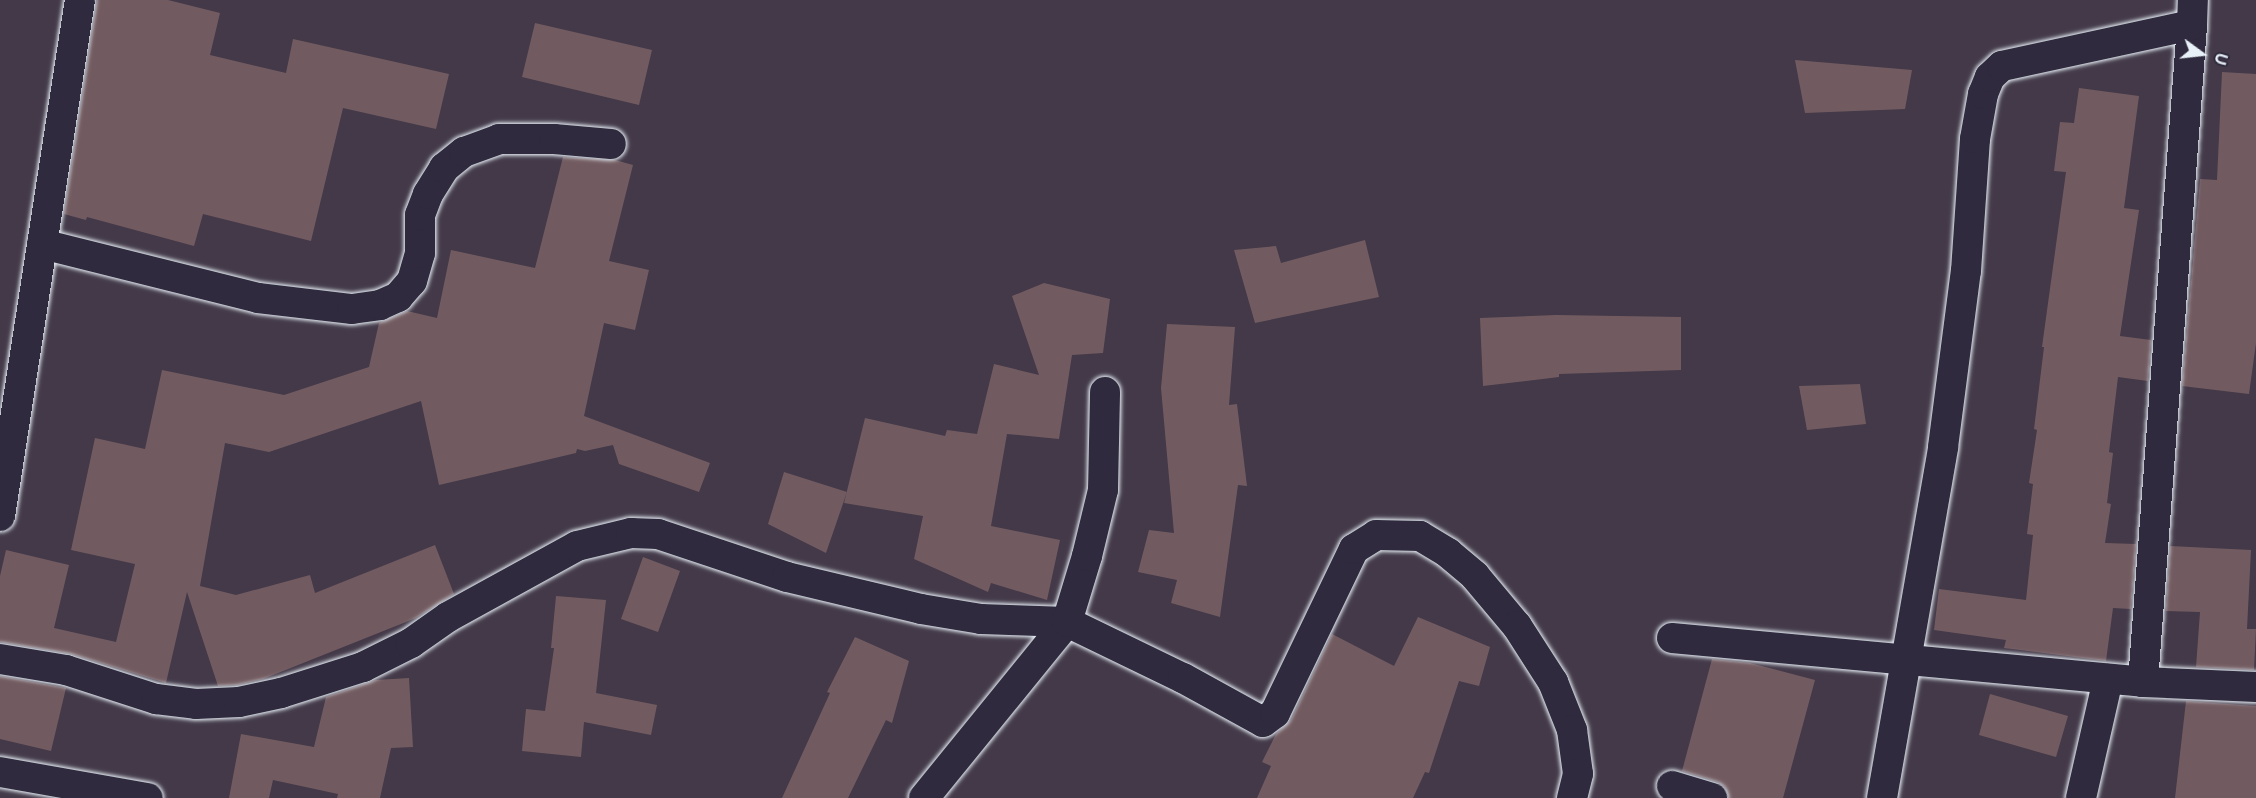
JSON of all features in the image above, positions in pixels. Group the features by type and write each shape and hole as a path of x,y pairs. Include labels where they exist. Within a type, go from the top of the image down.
{"street":[{"path":"0,516 80,0"},
{"path":"1882,798 1943,447 1966,271 1974,139 1983,94 1990,76 2002,66 2192,12 2144,682"},
{"path":"42,244 258,298 351,309 380,305 398,297 412,281 420,253 420,214 428,194 444,168 464,152 499,139 554,139 611,144"},
{"path":"924,798 1067,622 1087,556 1103,489 1105,392"},
{"path":"0,659 66,670 156,699 196,704 239,702 281,693 363,667 411,643 448,617 578,546 631,533 658,534 787,577 921,609 981,620 1067,622 1183,678 1263,722 1275,712 1354,549 1376,535 1419,536 1448,553 1475,576 1517,626 1552,682 1572,730 1578,774 1572,798"},
{"path":"1672,638 1904,662 2144,682 2256,687"},
{"path":"2080,798 2108,679"},
{"path":"0,772 148,798"},
{"path":"1672,786 1712,798"}],"building":[{"path":"97,0 168,0 220,13 210,55 286,73 293,39 449,74 436,129 343,108 311,241 203,214 194,246 87,217 86,220 64,214"},
{"path":"535,23 652,50 639,105 522,77"},
{"path":"1795,60 1912,70 1905,109 1805,113"},
{"path":"2222,72 2256,74 2256,343 2249,394 2182,386 2200,179 2217,180"},
{"path":"2079,88 2139,96 2124,208 2139,210 2120,336 2151,340 2148,381 2118,377 2109,452 2113,453 2107,503 2111,504 2105,543 2136,544 2131,609 2113,608 2106,661 2004,648 2006,640 1934,630 1939,589 2026,600 2033,535 2027,534 2033,484 2029,483 2037,430 2034,429 2044,347 2042,347 2066,172 2054,171 2060,122 2074,123"},
{"path":"563,157 615,160 633,165 609,261 649,270 635,330 604,323 584,416 710,463 699,492 619,464 613,445 585,451 577,449 576,453 439,485 421,401 269,452 225,443 200,586 236,595 310,575 315,593 435,545 454,594 416,618 263,679 237,685 218,686 187,592 166,683 71,654 0,642 0,576 6,550 69,565 54,628 116,642 135,564 71,550 95,438 145,449 162,370 284,395 369,367 379,323 407,311 437,318 451,250 535,268"},
{"path":"1365,240 1379,297 1255,323 1234,250 1276,246 1281,263"},
{"path":"1044,283 1110,299 1103,353 1072,355 1059,439 1007,434 991,526 1060,540 1047,600 991,583 988,592 914,559 923,516 844,503 865,418 945,436 947,430 977,434 994,364 1039,375 1012,296"},
{"path":"1556,315 1681,317 1681,370 1559,374 1559,377 1483,386 1480,318"},
{"path":"1167,324 1235,327 1229,405 1237,404 1247,486 1238,485 1220,617 1171,603 1177,580 1138,572 1149,530 1174,533 1161,388"},
{"path":"1860,384 1866,424 1807,430 1799,386"},
{"path":"784,472 847,492 826,553 768,524"},
{"path":"2170,546 2251,550 2247,629 2256,629 2254,670 2196,667 2200,612 2166,611"},
{"path":"643,557 680,571 658,632 621,619"},
{"path":"556,596 606,600 596,693 657,705 651,735 584,722 581,757 522,751 526,709 545,711 554,648 551,648"},
{"path":"1418,617 1490,647 1479,686 1459,681 1429,773 1425,772 1413,798 1257,798 1271,766 1262,762 1276,734 1291,720 1332,634 1394,666"},
{"path":"855,637 909,661 892,723 886,720 848,798 782,798 830,693 827,692"},
{"path":"1712,659 1750,663 1815,680 1783,798 1729,798 1725,787 1718,782 1682,771"},
{"path":"0,676 66,688 51,751 0,739"},
{"path":"409,678 413,747 391,748 380,798 337,798 338,794 273,780 269,798 229,798 241,734 314,747 326,697 376,680"},
{"path":"1990,694 2068,716 2056,757 1979,735"},
{"path":"2186,701 2256,706 2256,798 2175,798"}]}
